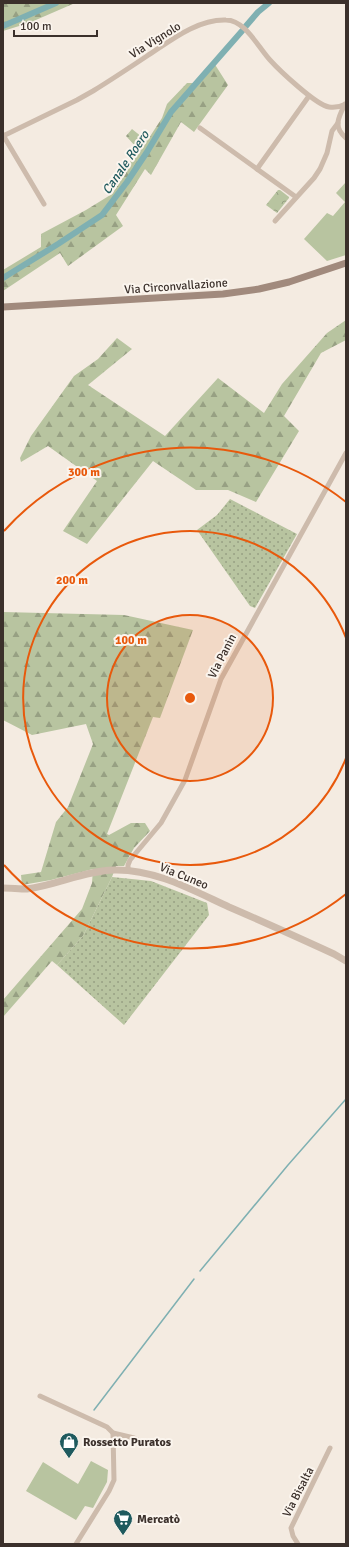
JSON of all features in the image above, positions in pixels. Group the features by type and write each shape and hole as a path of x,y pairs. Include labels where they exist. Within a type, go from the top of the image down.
{"main road":[{"name":"Via Circonvallazione","path":"3,307 223,294 259,289 289,282 346,263"}],"street":[{"name":"Via Vignolo","path":"44,204 3,136 77,100 186,31 211,22 226,20 242,25 269,59 309,96 327,107 338,108 346,104"},
{"path":"257,169 309,96"},
{"path":"275,221 314,178 320,169 327,153 332,131 338,123 346,104"},
{"path":"338,123 340,133 346,138"},
{"path":"200,128 296,197"},
{"name":"Via Panin","path":"128,871 130,860 161,824 185,780 191,767 221,679 346,453"},
{"name":"Via Cuneo","path":"3,888 27,889 93,873 113,870 146,873 174,882 334,954 346,961"},
{"path":"40,1396 107,1427 113,1433 134,1438 146,1445"},
{"path":"76,1544 109,1491 114,1480 113,1433"},
{"name":"Via Bisalta","path":"298,1544 293,1536 291,1528 330,1448"}],"green space":[{"path":"3,3 75,3 29,23 3,31"},
{"path":"214,63 228,85 194,132 181,122 151,175 145,169 116,215 123,226 68,266 60,253 3,291 3,270 41,247 41,234 112,194 126,173 136,147 126,136 132,129 147,141 162,118 167,104 187,83 198,83"},
{"path":"346,182 346,255 327,261 304,239 327,213 333,216 345,202 336,193"},
{"path":"278,190 289,198 277,213 266,205"},
{"path":"346,320 346,340 321,353 284,416 299,431 256,502 228,490 196,490 153,461 87,544 63,531 97,481 48,446 21,462 20,458 31,436 74,376 98,359 117,338 132,349 88,385 165,436 218,378 264,413 282,384 327,333"},
{"path":"230,499 297,534 255,608 250,606 197,530 217,515"},
{"path":"3,612 124,615 193,630 160,718 153,717 107,834 109,835 131,823 145,823 150,831 134,848 124,866 116,866 83,936 57,965 52,961 3,1017 3,1000 82,909 92,883 93,869 51,880 22,885 21,875 41,872 56,822 68,807 93,744 86,724 32,735 3,720"},
{"path":"112,877 151,881 207,903 209,915 124,1025 57,965 83,936"},
{"path":"91,1461 108,1470 107,1482 93,1508 85,1506 76,1520 26,1491 43,1462 78,1484"}],"waterway":[{"path":"3,26 56,3"},
{"name":"Canale Roero","path":"246,26 258,12 269,3"},
{"name":"Canale Roero","path":"3,278 102,215 127,182 171,112 242,31"},
{"path":"200,1271 288,1165 346,1099"},
{"path":"94,1410 194,1279"}],"place":[{"name":"Rossetto Puratos","path":"69,1459"},
{"name":"Mercatò","path":"123,1536"}]}
